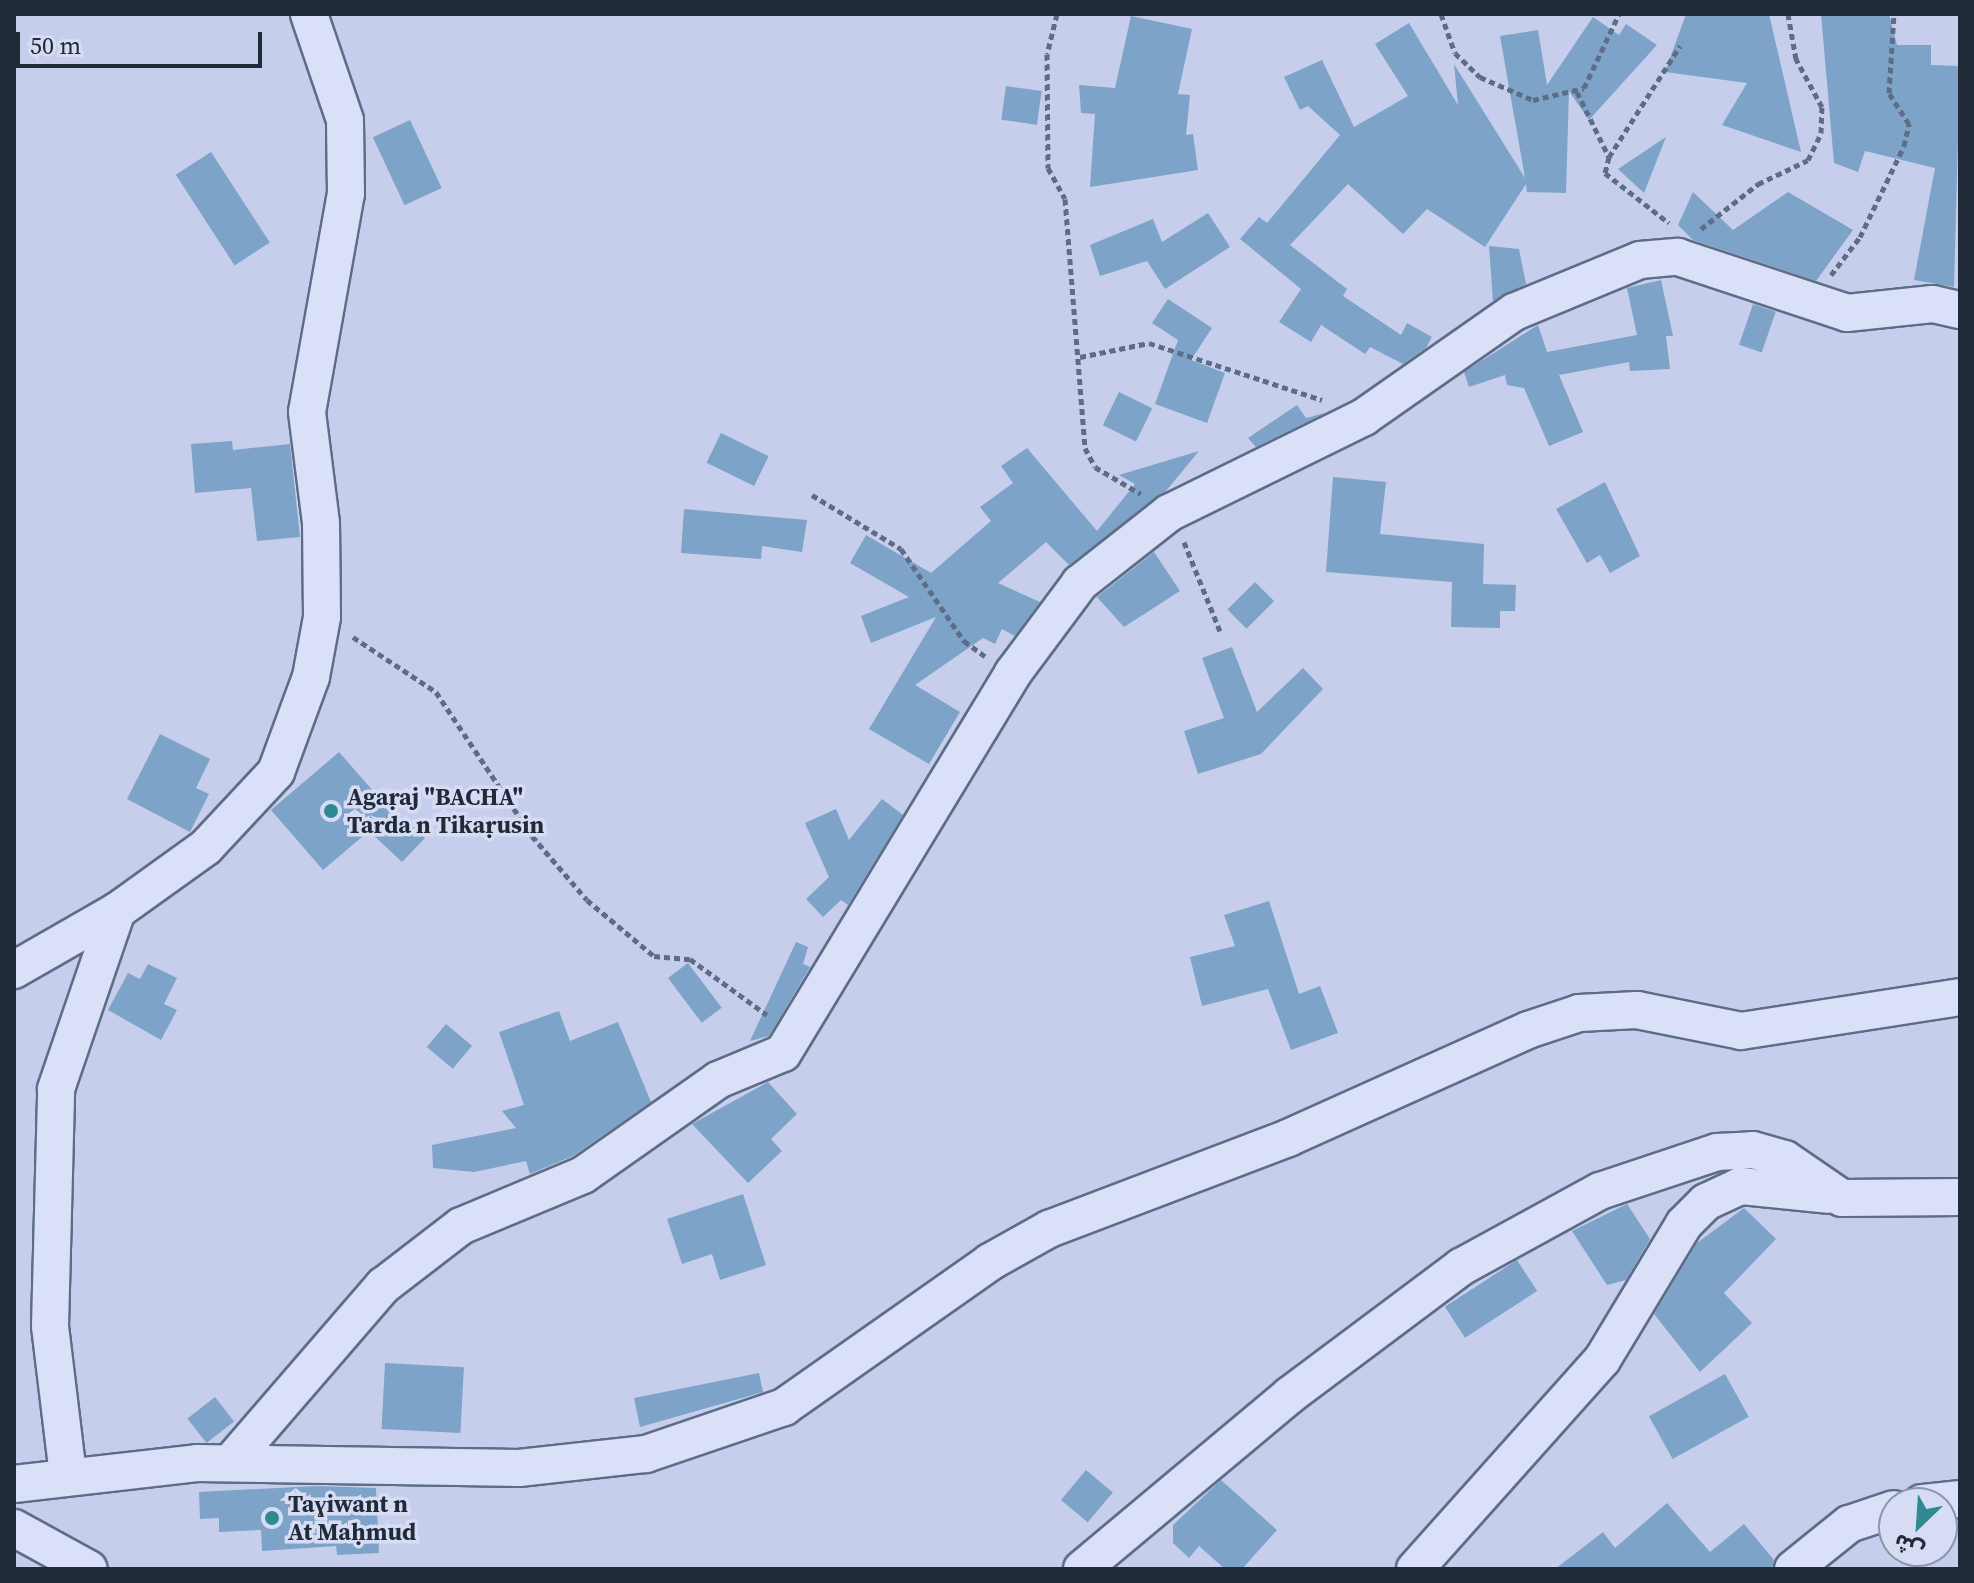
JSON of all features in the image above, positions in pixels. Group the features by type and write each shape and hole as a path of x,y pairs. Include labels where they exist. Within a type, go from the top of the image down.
{"street":[{"path":"14,970 117,911 206,847 276,772 311,677 322,617 321,523 307,412 346,194 345,120 309,14"},
{"path":"231,1462 383,1286 461,1226 583,1175 718,1080 763,1066 800,1033 1013,673 1080,583 1169,513 1364,417 1514,312 1640,260 1678,257 1809,304 1847,313 1933,304 1960,310"},
{"path":"68,1475 50,1326 56,1089 117,911"},
{"path":"14,1484 68,1475 231,1462 519,1468 646,1454 784,1407 1049,1229 1288,1138 1528,1030 1579,1013 1637,1010 1741,1031 1960,997"},
{"path":"1082,1569 1290,1395 1461,1267 1600,1191 1717,1152 1753,1150 1785,1159 1842,1198"},
{"path":"1415,1569 1602,1360 1684,1224 1706,1202 1740,1186 1842,1198 1960,1197"},
{"path":"1793,1569 1849,1524 1878,1514"},
{"path":"14,1528 89,1569"}],"path":[{"path":"1057,14 1047,54 1048,168 1065,199 1085,448 1095,467 1169,513 1220,631"},
{"path":"1441,14 1455,53 1480,77 1533,100 1577,92 1614,36 1619,14"},
{"path":"1726,205 1808,160 1821,133 1822,107 1796,59 1788,14"},
{"path":"1809,304 1860,237 1904,146 1909,124 1889,93 1894,14"},
{"path":"1678,230 1605,173 1609,157 1680,46"},
{"path":"1577,92 1609,157"},
{"path":"1080,357 1149,343 1269,378 1364,417"},
{"path":"812,495 901,549 964,641 1013,673"},
{"path":"322,617 436,692 532,836 587,900 654,956 690,959 718,986 800,1033"}],"building":[{"path":"1686,14 1769,14 1801,152 1722,125 1747,83 1665,72"},
{"path":"1821,14 1889,14 1897,45 1931,45 1931,65 1960,66 1954,287 1914,280 1935,168 1865,151 1858,172 1834,163"},
{"path":"1131,16 1192,29 1178,94 1190,95 1186,135 1193,134 1198,170 1090,187 1095,114 1081,113 1079,85 1115,88"},
{"path":"1593,17 1619,35 1626,24 1657,45 1589,120 1569,91 1566,193 1527,192 1526,184 1485,247 1427,209 1403,234 1348,184 1290,245 1347,289 1343,296 1401,335 1407,323 1432,337 1426,348 1403,364 1370,347 1365,354 1321,325 1311,342 1279,322 1301,289 1240,239 1259,217 1267,223 1340,135 1308,106 1300,110 1284,77 1322,60 1354,127 1408,96 1375,44 1409,23 1458,105 1454,64 1525,178 1500,36 1538,30 1547,85"},
{"path":"1006,86 1042,91 1037,125 1001,120"},
{"path":"410,120 442,188 405,205 373,137"},
{"path":"1666,137 1644,193 1618,169"},
{"path":"211,152 270,243 235,265 176,175"},
{"path":"1693,192 1733,230 1788,192 1853,230 1816,281 1693,240 1678,225"},
{"path":"1208,213 1230,247 1165,289 1147,261 1100,276 1090,245 1153,219 1162,242"},
{"path":"1489,246 1519,249 1526,284 1493,301"},
{"path":"1661,280 1673,336 1666,336 1670,369 1630,371 1629,362 1559,375 1583,432 1549,446 1524,388 1507,385 1505,375 1469,387 1464,372 1538,325 1547,352 1637,335 1627,288"},
{"path":"1168,299 1212,328 1191,360 1225,373 1207,423 1155,404 1178,340 1152,323"},
{"path":"1753,304 1776,312 1762,352 1739,345"},
{"path":"1119,392 1152,408 1136,441 1103,425"},
{"path":"1297,405 1306,418 1325,413 1256,447 1248,438"},
{"path":"721,433 769,456 754,486 707,463"},
{"path":"232,441 233,450 290,444 300,537 257,541 251,488 195,493 191,444"},
{"path":"1027,448 1097,531 1135,484 1119,475 1199,451 1166,491 1069,565 1046,542 998,583 1040,602 1015,636 1002,629 995,644 983,638 915,685 960,712 929,764 869,729 936,617 871,643 861,616 909,597 850,563 866,535 931,573 991,521 980,507 1013,483 1001,466"},
{"path":"1333,477 1386,482 1380,534 1484,544 1483,584 1516,585 1515,611 1500,611 1500,628 1451,627 1452,582 1326,572"},
{"path":"1605,482 1640,556 1610,573 1600,555 1587,563 1556,509"},
{"path":"684,509 807,520 802,552 762,546 761,559 681,553"},
{"path":"1154,552 1180,591 1124,627 1097,597"},
{"path":"1255,582 1274,601 1247,629 1227,610"},
{"path":"1232,647 1257,712 1303,668 1323,689 1261,754 1198,774 1184,731 1224,718 1202,658"},
{"path":"160,734 210,759 196,788 209,794 190,832 127,799"},
{"name":"Agaṛaj \"BACHA\" Tarda n Tikaṛusin","path":"339,752 402,824 406,820 425,838 402,862 369,831 323,870 271,810"},
{"path":"882,799 903,815 848,905 841,900 823,917 806,899 829,877 805,823 836,809 849,840"},
{"path":"1269,901 1299,994 1320,986 1338,1033 1291,1050 1268,989 1202,1006 1190,957 1235,946 1224,915"},
{"path":"796,942 808,947 803,964 810,967 769,1036 750,1041"},
{"path":"688,963 722,1008 702,1023 668,978"},
{"path":"148,964 177,978 164,1004 177,1010 161,1040 108,1010 128,973 140,979"},
{"path":"559,1011 570,1041 618,1022 651,1102 573,1156 530,1174 526,1161 474,1172 433,1168 432,1145 516,1128 502,1111 524,1105 499,1032"},
{"path":"446,1024 472,1046 453,1069 427,1047"},
{"path":"768,1082 797,1114 771,1139 782,1151 748,1183 692,1124"},
{"path":"743,1194 766,1265 720,1280 712,1254 682,1264 667,1219"},
{"path":"1627,1204 1650,1239 1626,1280 1607,1285 1572,1231"},
{"path":"1744,1208 1776,1239 1724,1293 1752,1323 1700,1372 1654,1314 1697,1243"},
{"path":"1517,1260 1537,1291 1465,1338 1445,1307"},
{"path":"385,1363 464,1367 460,1433 382,1429"},
{"path":"759,1373 763,1392 640,1427 634,1398"},
{"path":"1725,1374 1749,1417 1673,1459 1649,1416"},
{"path":"215,1397 234,1421 207,1443 187,1419"},
{"path":"1086,1470 1113,1492 1088,1522 1061,1500"},
{"path":"1221,1480 1277,1530 1242,1569 1225,1569 1199,1546 1189,1558 1173,1543 1173,1525"},
{"name":"Taɣiwant n At Maḥmud","path":"316,1486 376,1488 379,1553 337,1555 336,1546 262,1551 261,1530 219,1532 219,1518 200,1519 199,1492"},
{"path":"1667,1503 1710,1552 1744,1524 1774,1560 1772,1569 1555,1569 1603,1532 1615,1548"}],"place":[{"name":"Agaṛaj \"BACHA\" Tarda n Tikaṛusin","path":"331,811"},
{"name":"Taɣiwant n At Maḥmud","path":"272,1518"}]}
